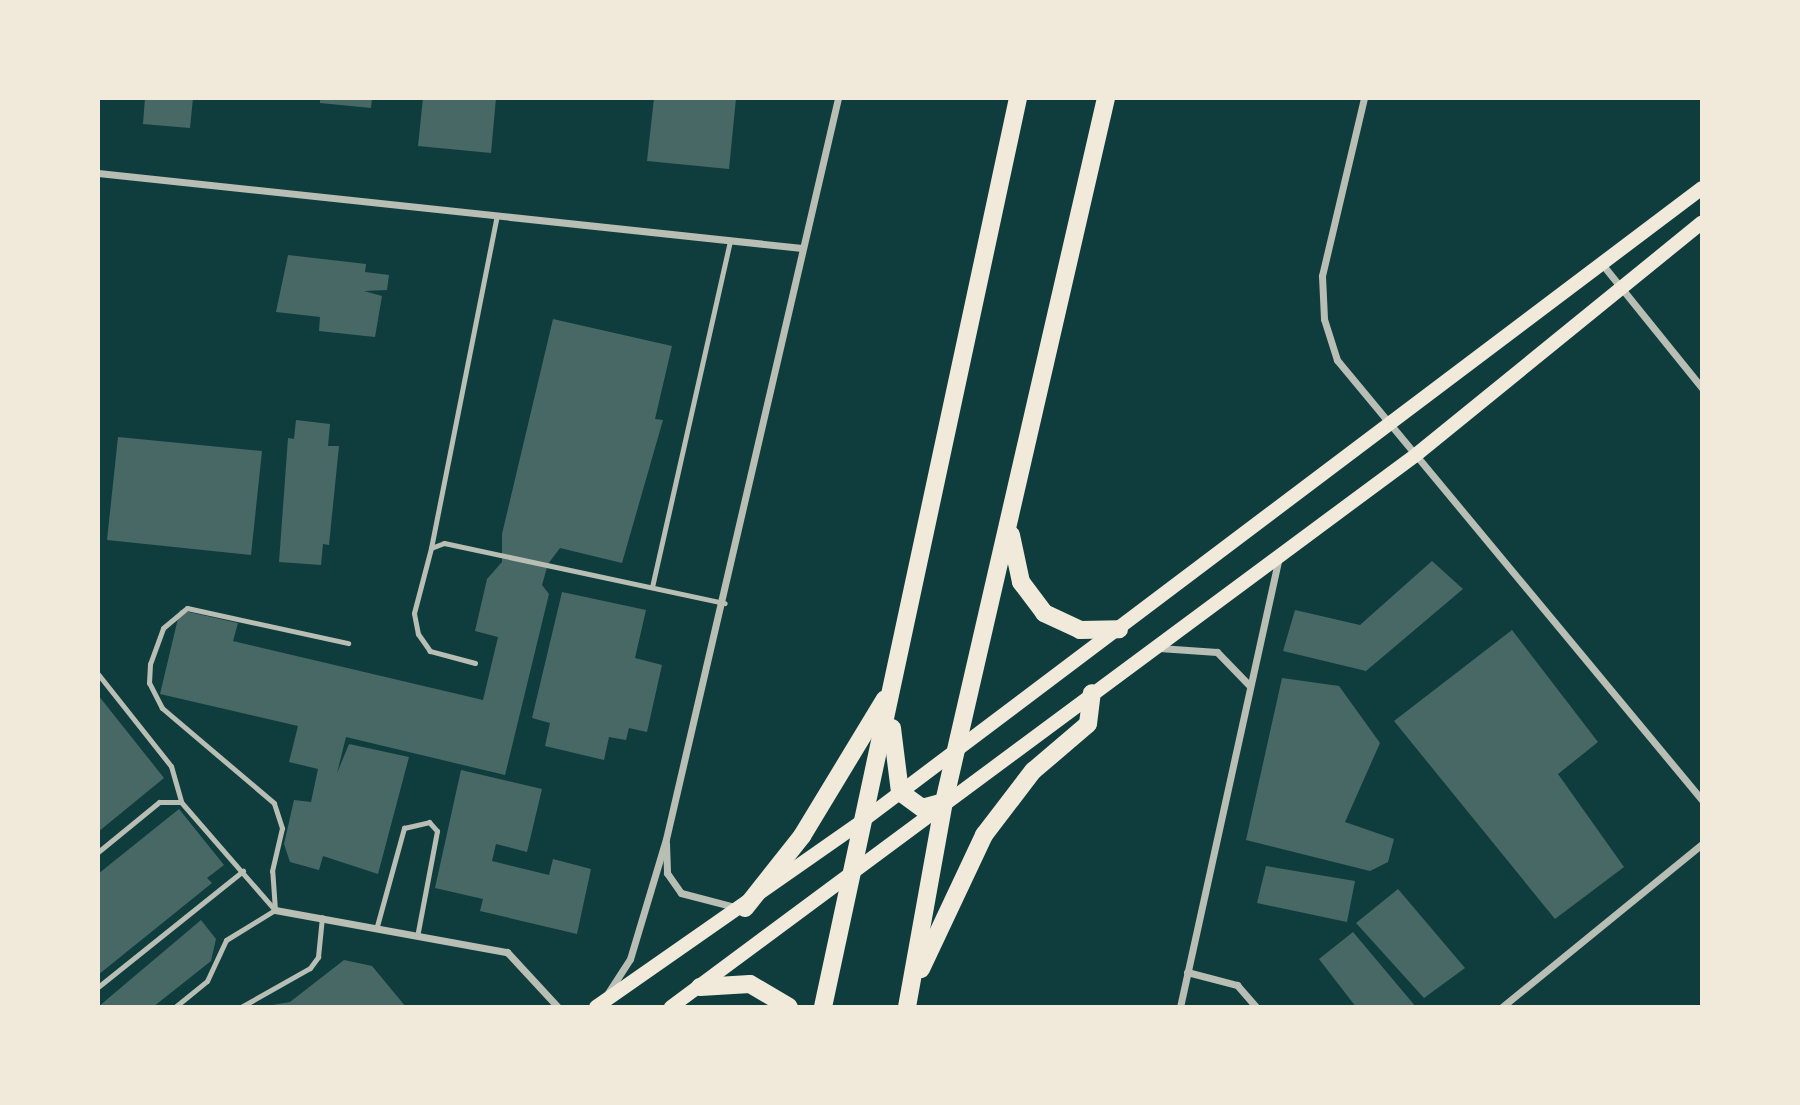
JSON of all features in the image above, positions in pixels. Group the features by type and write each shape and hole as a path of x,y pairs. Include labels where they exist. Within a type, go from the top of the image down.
{"main road":[{"path":"823,1007 854,873 1018,98"},
{"path":"908,1003 956,746 1106,98"},
{"path":"598,1005 745,908 865,819 956,746 1119,629 1391,426 1702,188"},
{"path":"671,1007 854,873 944,802 1158,648 1417,454 1702,222"},
{"path":"1008,528 1021,582 1044,613 1080,630 1119,629"},
{"path":"895,679 892,757 900,792 922,808 944,802"},
{"path":"745,908 823,804 895,679"},
{"path":"908,1003 984,835 1033,771 1088,724 1092,693"},
{"path":"700,987 750,984 789,1007"}],"street":[{"path":"598,1005 630,959 666,839 724,603 838,98"},
{"path":"1364,98 1325,254 1322,297 1337,360 1702,800"},
{"path":"98,173 802,248"},
{"path":"1602,264 1702,388"},
{"path":"1180,1007 1278,559"},
{"path":"1158,648 1217,652 1251,686"},
{"path":"666,839 667,873 681,893 745,908"},
{"path":"1502,1007 1702,844"},
{"path":"275,910 418,932 507,952 558,1007"},
{"path":"1187,972 1237,985 1256,1007"}],"lane":[{"path":"475,663 430,650 418,634 414,613 432,548 497,215"},
{"path":"652,587 730,240"},
{"path":"432,548 468,547 724,603"},
{"path":"275,910 272,871 282,828 274,803 162,708 149,683 150,664 163,628 187,608 348,643"},
{"path":"98,674 171,766 181,802 275,910"},
{"path":"98,852 159,802 181,802"},
{"path":"377,926 404,828 429,822 437,831 418,932"},
{"path":"98,987 243,871"},
{"path":"175,1007 207,981 226,940 275,910"},
{"path":"241,1007 310,968 318,957 323,917"}],"building":[{"path":"145,98 193,98 190,128 143,124"},
{"path":"320,98 372,98 371,108 320,103"},
{"path":"423,98 496,98 491,153 418,146"},
{"path":"654,98 736,98 729,169 647,161"},
{"path":"288,255 366,264 365,272 389,275 387,290 364,291 382,296 375,337 319,331 320,317 276,312"},
{"path":"553,319 672,346 655,419 663,420 622,563 560,548 548,564 542,585 549,594 505,775 346,737 337,773 349,744 409,757 378,874 323,856 319,870 290,862 284,844 294,800 311,802 318,769 289,762 298,726 160,694 180,610 238,623 233,641 483,700 498,637 475,631 487,579 502,562 502,534"},
{"path":"296,420 330,424 328,446 339,446 329,545 323,544 321,565 279,562 288,438 294,439"},
{"path":"118,437 262,451 251,555 107,540"},
{"path":"1432,561 1463,589 1366,671 1283,651 1295,610 1360,625"},
{"path":"562,592 646,610 635,658 662,665 647,732 629,728 626,740 609,737 604,760 545,746 550,723 532,718"},
{"path":"1512,630 1598,742 1558,774 1624,867 1555,919 1394,721"},
{"path":"1282,678 1339,686 1380,743 1345,822 1394,839 1388,862 1370,871 1246,840"},
{"path":"98,695 164,778 98,832"},
{"path":"461,770 542,789 527,852 496,844 492,861 549,875 553,859 591,869 577,934 480,911 483,899 435,888"},
{"path":"179,809 224,865 207,878 212,883 98,975 98,874"},
{"path":"1266,866 1355,881 1347,922 1257,903"},
{"path":"1398,889 1465,968 1424,998 1356,923"},
{"path":"201,920 216,939 211,961 153,1007 98,1007"},
{"path":"1353,932 1416,1007 1356,1007 1319,959"},
{"path":"344,960 372,966 406,1007 260,1007 290,1002"}]}
